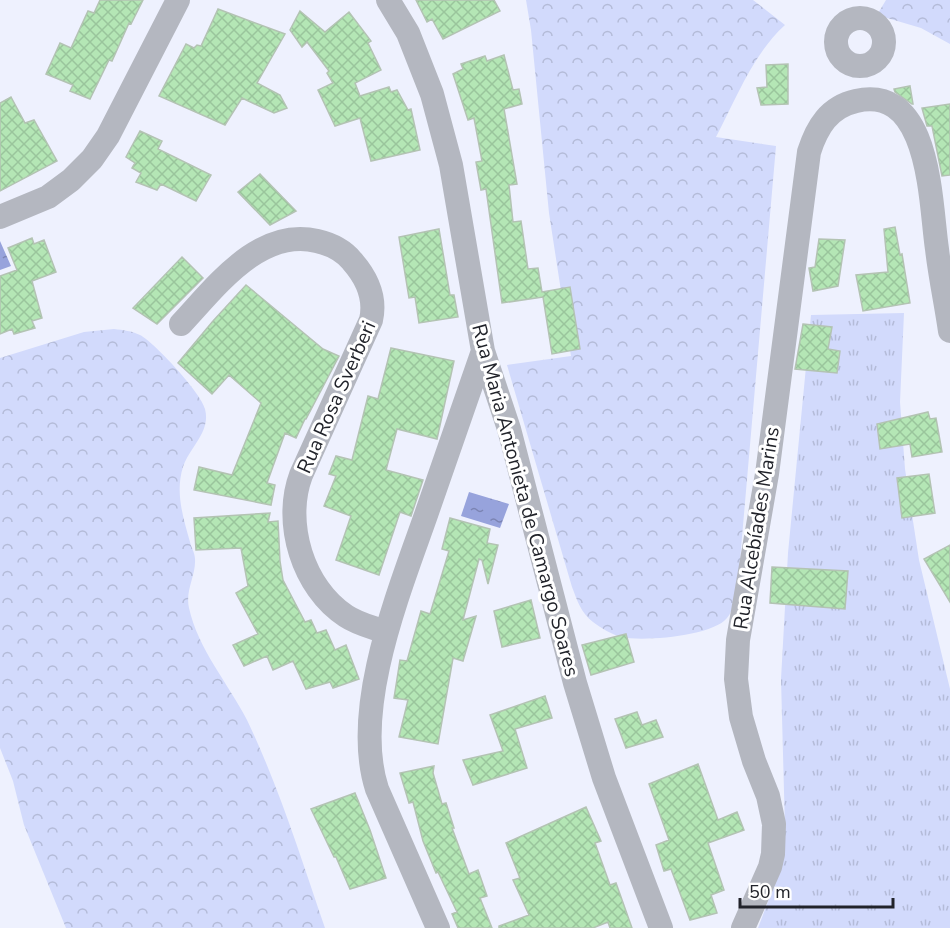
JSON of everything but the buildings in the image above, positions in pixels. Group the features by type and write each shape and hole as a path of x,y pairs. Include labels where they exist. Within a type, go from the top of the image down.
{"street":[{"path":"0,217 54,193 92,159 108,136 178,0"},
{"name":"Rua Maria Antonieta de Camargo Soares","path":"388,0 408,33 419,58 443,130 483,351 509,429 578,694 604,778 661,928"},
{"path":"870,9 875,22 881,29 884,43 882,52 869,64 860,66 847,63 836,50 839,28 845,22 870,9"},
{"path":"860,66 863,100 879,100 894,106 909,121 921,145 950,331"},
{"name":"Rua Alcebíades Marins","path":"743,928 770,867 774,824 768,796 754,761 741,717 736,679 738,640 767,474 809,152 816,131 830,114 844,105 863,100"},
{"name":"Rua Rosa Sverberi","path":"180,324 233,270 267,246 303,240 321,242 347,255 359,269 371,294 373,303 371,320 301,475 294,497 294,518 303,558 313,579 327,599 349,618 385,632"},
{"path":"438,928 371,772 372,702 385,632 483,351"}],"green space":[{"path":"526,0 753,0 785,25 754,63 716,137 776,146 738,583 729,615 719,624 708,629 661,638 621,637 610,633 585,615 572,587 507,365 571,356 549,213"},
{"path":"886,0 950,0 950,44 921,28 877,15"},
{"path":"904,313 900,402 905,469 919,560 950,689 950,928 758,928 772,891 785,829 781,679 788,553 811,315"},
{"path":"114,329 137,334 147,340 177,369 196,392 205,409 203,432 183,467 180,486 183,514 195,559 188,595 189,608 206,652 247,720 259,745 325,928 66,928 24,825 13,781 0,748 0,358 84,332"}],"water":[{"path":"0,241 11,266 0,270"},
{"path":"469,492 509,504 500,528 461,516"}]}
